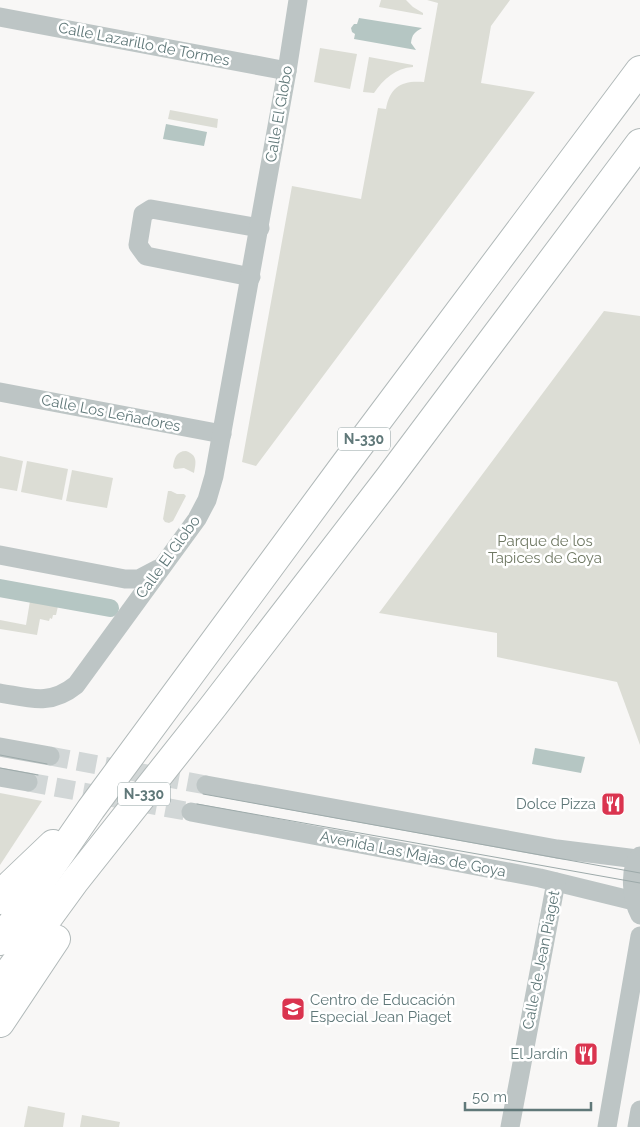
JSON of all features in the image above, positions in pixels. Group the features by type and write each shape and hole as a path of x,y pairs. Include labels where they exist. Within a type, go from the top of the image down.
{"highway":[{"name":"N-330","path":"0,941 91,809 343,467 640,70"},
{"name":"N-330","path":"0,984 75,881 212,708 395,470 640,143"},
{"path":"0,1023 43,957 194,754 212,708"},
{"path":"0,900 11,884 91,809"}],"street":[{"name":"Calle El Globo","path":"0,693 48,699 67,692 76,685 198,519 207,500 214,476 260,228 298,0"},
{"name":"Calle Lazarillo de Tormes","path":"0,16 287,70"},
{"path":"250,276 146,256 138,245 143,214 151,209 260,228"},
{"name":"Calle Los Leñadores","path":"0,392 222,434"},
{"path":"0,555 124,579 139,578 150,574 163,565"},
{"path":"0,747 50,756"},
{"path":"0,778 28,782"},
{"name":"Avenida Las Majas de Goya","path":"206,785 557,849 639,857"},
{"name":"Avenida Las Majas de Goya","path":"191,812 556,882 637,908"},
{"path":"637,908 633,882 639,857"},
{"name":"Calle de Jean Piaget","path":"510,1127 556,882"},
{"path":"606,1127 640,936"},
{"path":"637,1127 640,1110"}],"green space":[{"path":"381,0 406,0 423,15 379,7"},
{"path":"427,0 510,0 491,26 481,83 535,92 256,466 242,462 292,186 361,199 378,108 386,109 391,95 399,86 410,82 424,82 438,3"},
{"path":"320,48 357,54 350,89 314,82"},
{"path":"369,57 413,65 413,67 390,75 374,93 363,92"},
{"path":"170,110 218,119 217,128 168,119"},
{"name":"Parque de los Tapices de Goya","path":"604,311 640,316 640,745 617,682 497,657 497,633 379,613"},
{"path":"186,451 194,457 196,463 194,473 184,468 175,469 173,467 178,454"},
{"path":"0,456 23,461 17,491 0,488"},
{"path":"27,461 68,469 62,500 21,492"},
{"path":"72,470 113,478 107,508 66,501"},
{"path":"168,491 186,496 173,521 169,523 163,519"},
{"path":"30,601 58,606 56,615 53,615 52,619 50,618 49,621 40,619 37,635 0,629 0,620 26,625"},
{"path":"0,793 42,801 0,865"},
{"path":"28,1106 65,1113 63,1127 24,1127"},
{"path":"82,1115 120,1122 119,1127 80,1127"}],"shaded area":[{"path":"359,18 422,28 412,37 411,43 416,50 354,39 355,34 351,28 354,24 357,24"},
{"path":"166,124 207,132 204,146 163,139"},
{"path":"535,748 585,757 581,773 532,764"}],"waterway":[{"path":"0,588 110,608"}],"tunnel":[{"path":"50,756 206,785"},
{"path":"28,782 191,812"}],"tram line":[{"path":"0,755 47,764"},
{"path":"0,768 38,775"},
{"path":"203,794 640,873"},
{"path":"197,804 640,883"}],"place":[{"name":"Dolce Pizza","path":"613,804"},
{"name":"Centro de Educación Especial Jean Piaget","path":"293,1009"},
{"name":"El Jardín","path":"586,1054"}]}
